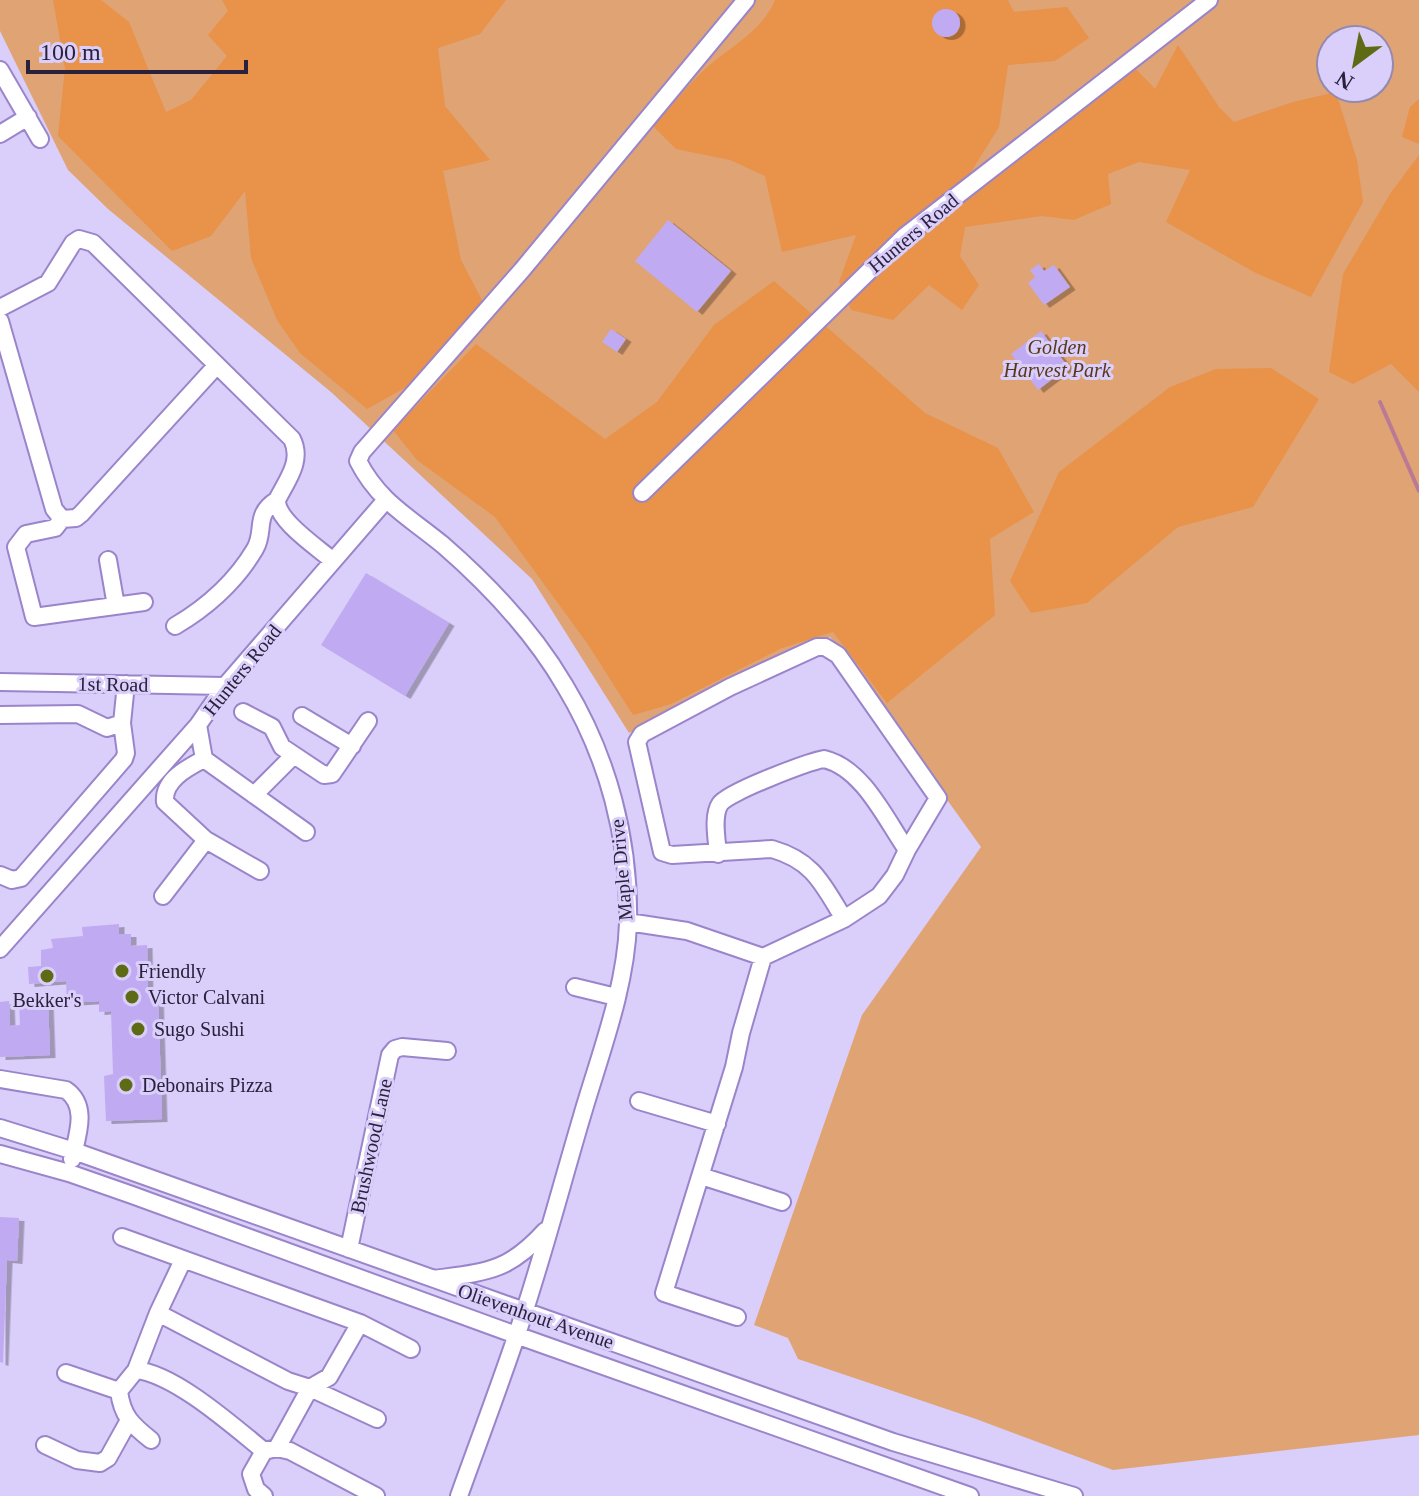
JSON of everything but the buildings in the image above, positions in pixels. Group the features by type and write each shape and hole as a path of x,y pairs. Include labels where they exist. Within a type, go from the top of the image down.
{"street":[{"path":"385,501 367,479 358,461 362,452 522,270 746,0"},
{"name":"Hunters Road","path":"642,493 905,236 1209,0"},
{"path":"0,70 40,139"},
{"path":"0,134 28,117"},
{"path":"0,308 6,302 43,288 54,277 73,243 79,239 87,240 292,439 297,449 295,466 277,500 268,506 260,518 257,545 240,570 203,610 175,626"},
{"path":"0,321 54,509 62,519"},
{"path":"144,602 34,617 16,547 26,534 55,528 62,519 76,518 81,514 217,365"},
{"path":"277,500 279,512 285,520 333,561"},
{"name":"Hunters Road","path":"0,949 198,725 225,686 385,501"},
{"name":"Maple Drive","path":"385,501 442,545 483,583 543,652 565,685 591,731 609,784 624,866 628,922 616,997 524,1312 459,1496"},
{"path":"108,560 116,606"},
{"path":"628,922 687,931 763,957 844,919 870,904 886,889 936,803 937,793 838,655 825,647 817,647 730,687 639,738 638,748 662,852 672,855 718,854 772,849 789,854 815,872 844,919"},
{"name":"1st Road","path":"0,682 225,686"},
{"path":"0,875 12,880 21,878 120,765 126,753 122,723 126,684"},
{"path":"243,712 272,727 282,747 328,775 332,774 368,721"},
{"path":"0,715 70,713 87,717 107,728 122,723"},
{"path":"302,716 352,746"},
{"path":"198,725 204,759 306,832"},
{"path":"254,795 294,755"},
{"path":"204,759 179,773 166,790 164,799 206,840 260,871"},
{"path":"718,854 717,813 722,802 738,792 824,759 836,763 861,783 907,850"},
{"path":"163,896 206,840"},
{"path":"737,1317 664,1293 717,1124 763,957"},
{"path":"575,987 616,997"},
{"name":"Brushwood Lane","path":"349,1249 390,1055 402,1047 447,1051"},
{"path":"0,1079 66,1090 74,1095 80,1115 69,1173"},
{"path":"639,1101 717,1124"},
{"name":"Olievenhout Avenue","path":"0,1128 74,1151 893,1442 1074,1496"},
{"name":"Olievenhout Avenue","path":"0,1154 69,1173 970,1496"},
{"path":"701,1176 782,1202"},
{"path":"433,1279 490,1271 505,1265 532,1246 550,1226"},
{"path":"122,1237 360,1323 411,1349"},
{"path":"151,1440 128,1422 119,1391 136,1370 183,1260"},
{"path":"158,1313 288,1381 377,1419"},
{"path":"264,1496 256,1489 251,1474 310,1388 329,1377 360,1323"},
{"path":"136,1370 151,1372 178,1387 270,1450 290,1451 376,1496"},
{"path":"66,1373 119,1391"},
{"path":"45,1445 77,1460 100,1463 108,1458 128,1422"}],"green space":[{"name":"Golden Harvest Park","path":"0,0 1419,0 1419,1435 1113,1470 976,1419 798,1359 788,1338 754,1325 862,1015 981,847 830,637 629,733 532,579 331,392 108,209 68,170 0,31"}],"shaded area":[{"path":"53,0 101,0 129,22 166,112 191,100 227,56 208,35 228,11 222,0 506,0 480,34 438,48 445,106 490,160 443,171 461,260 483,302 419,380 367,409 300,353 277,320 251,258 245,191 211,236 172,251 58,136 65,68"},
{"path":"775,0 1008,0 1014,12 1067,7 1089,38 1055,61 1008,65 999,127 948,209 1135,68 1155,89 1178,45 1219,107 1234,122 1315,97 1315,104 1340,104 1357,160 1363,202 1311,297 1254,272 1166,222 1190,170 1139,162 1108,174 1111,204 1074,220 1042,216 965,227 960,256 979,285 962,310 929,285 893,320 851,310 839,282 856,235 782,252 765,176 730,160 676,149 653,126 704,70 753,30"},
{"path":"1419,99 1419,144 1402,137 1410,107"},
{"path":"1419,155 1419,392 1391,364 1353,384 1329,372 1343,274 1390,194"},
{"path":"774,281 925,413 998,448 1034,512 990,539 995,615 887,703 833,632 782,648 671,704 633,715 587,643 495,517 417,460 393,430 476,344 605,439 657,402 714,325"},
{"path":"1271,368 1319,399 1253,507 1178,527 1087,603 1031,613 1010,581 1059,472 1170,387 1216,369"}],"waterway":[{"path":"1380,402 1419,491"}],"place":[{"name":"Friendly","path":"122,971"},
{"name":"Bekker's","path":"47,976"},
{"name":"Victor Calvani","path":"132,997"},
{"name":"Sugo Sushi","path":"138,1029"},
{"name":"Debonairs Pizza","path":"126,1085"}]}
